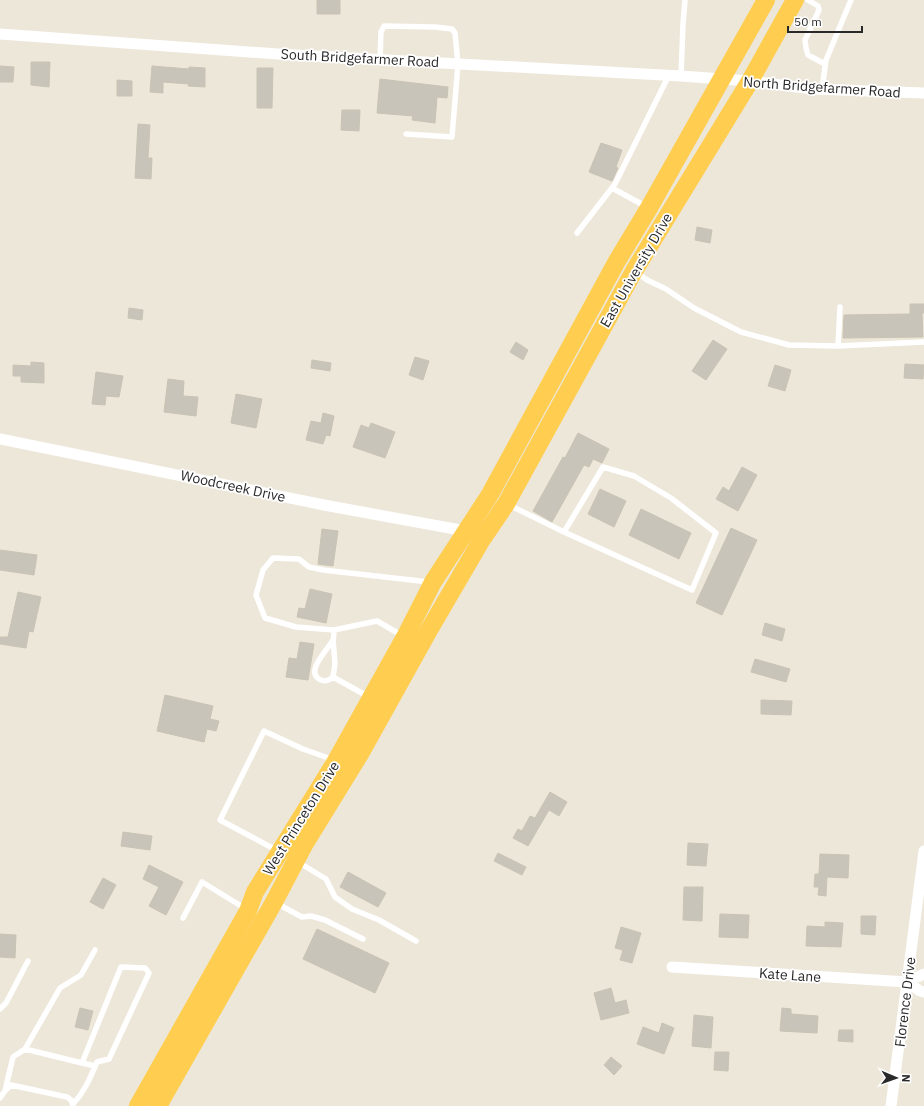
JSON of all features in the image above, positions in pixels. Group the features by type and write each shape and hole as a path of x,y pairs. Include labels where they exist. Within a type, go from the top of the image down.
{"highway":[{"name":"East University Drive","path":"481,541 497,500 617,261 649,208 766,0"},
{"name":"East University Drive","path":"466,531 497,500 750,81 795,0"},
{"name":"West Princeton Drive","path":"158,1106 274,902 288,857 336,761 405,637 433,582 466,531"},
{"name":"West Princeton Drive","path":"138,1106 248,911 255,892 288,857 304,845 360,754 429,630 481,541"}],"street":[{"name":"South Bridgefarmer Road","path":"0,34 270,54 668,75 720,80"},
{"name":"North Bridgefarmer Road","path":"720,80 750,81 822,89 924,93"},
{"name":"Woodcreek Drive","path":"0,439 324,505 466,531"},
{"name":"Florence Drive","path":"891,1106 924,851"},
{"name":"Kate Lane","path":"672,967 907,982"},
{"path":"907,982 924,974"},
{"path":"907,982 924,992"}],"lane":[{"path":"681,76 682,24 685,0"},
{"path":"808,0 818,6 819,10 805,40 806,48 808,55 825,64"},
{"path":"822,89 825,64 836,32 851,0"},
{"path":"380,60 382,32 384,26 435,27 452,29 455,33 458,64 452,137 406,134"},
{"path":"577,233 612,188 668,75"},
{"path":"612,188 649,208"},
{"path":"634,271 647,280 666,289 694,308 741,332 789,345 838,346 924,342"},
{"path":"838,346 840,307"},
{"path":"497,500 564,532 692,590 716,533 671,498 634,476 603,466 564,532"},
{"path":"405,637 377,621 334,630 296,627 265,618 256,595 263,570 273,558 299,559 309,567 323,570 433,582"},
{"path":"333,678 335,664 333,639 334,630"},
{"path":"333,639 316,666 315,672 316,676 321,680 326,681 333,678"},
{"path":"333,678 371,698"},
{"path":"336,761 303,749 264,731 220,820 326,878 335,897 352,909 379,920 416,941"},
{"path":"183,918 202,882 248,911"},
{"path":"274,902 302,917 311,916 325,920 363,939"},
{"path":"5,1091 13,1057 25,1049 60,988 82,975 95,950"},
{"path":"0,1009 6,1003 28,961"},
{"path":"0,1098 11,1085 67,1097 73,1105 88,1083 96,1062 109,1059 149,973 146,968 121,967 82,1064"},
{"path":"25,1049 95,1066"}],"building":[{"path":"317,0 340,0 340,14 317,14"},
{"path":"31,62 50,62 49,87 31,85"},
{"path":"0,66 14,67 13,82 0,82"},
{"path":"152,66 189,69 189,67 205,68 205,87 163,82 163,93 150,92"},
{"path":"257,68 273,68 272,108 257,108"},
{"path":"380,79 448,87 447,98 437,97 435,123 412,120 413,116 377,113"},
{"path":"117,80 132,81 132,96 117,96"},
{"path":"342,110 360,110 359,131 341,130"},
{"path":"138,124 150,125 148,158 152,158 151,179 135,178"},
{"path":"601,143 622,150 616,167 618,168 612,181 589,172"},
{"path":"697,227 712,230 710,243 695,240"},
{"path":"910,304 924,304 924,313 922,313 923,337 843,338 844,315 910,314"},
{"path":"129,308 143,310 142,320 128,318"},
{"path":"713,340 727,349 706,380 692,371"},
{"path":"516,342 528,350 523,360 510,352"},
{"path":"415,357 429,361 423,380 409,375"},
{"path":"312,360 331,363 330,371 311,368"},
{"path":"31,362 44,363 44,383 21,382 21,376 13,376 13,365 31,366"},
{"path":"905,364 924,365 923,379 904,378"},
{"path":"775,365 791,370 785,391 768,386"},
{"path":"96,372 123,376 119,397 106,396 105,405 92,404"},
{"path":"168,379 184,381 183,396 198,397 196,416 164,412"},
{"path":"236,394 262,399 256,428 231,423"},
{"path":"323,413 334,416 330,436 326,435 323,444 306,440 311,421 321,423"},
{"path":"371,423 395,432 385,458 353,447 361,425 369,428"},
{"path":"578,433 609,449 602,463 593,459 589,467 584,465 552,522 533,511 563,457 565,458"},
{"path":"742,467 757,475 738,511 716,499 723,487 729,491"},
{"path":"600,489 626,501 614,527 588,514"},
{"path":"641,509 691,533 679,559 629,535"},
{"path":"731,528 757,540 722,615 696,603"},
{"path":"322,529 338,531 333,566 318,564"},
{"path":"0,550 37,555 34,575 0,570"},
{"path":"310,589 332,594 326,623 297,617 299,608 305,609"},
{"path":"18,592 41,597 33,632 29,631 26,648 0,644 0,637 8,637"},
{"path":"765,623 785,629 782,641 762,635"},
{"path":"300,642 314,644 308,680 286,677 289,658 297,659"},
{"path":"755,659 790,669 786,682 751,672"},
{"path":"165,695 213,706 210,719 219,721 216,731 207,729 204,742 157,731"},
{"path":"761,700 792,701 791,715 761,714"},
{"path":"550,792 567,802 559,816 549,810 528,846 513,838 518,829 522,831 530,816 535,818"},
{"path":"123,832 152,836 150,850 121,846"},
{"path":"688,843 708,844 706,866 687,865"},
{"path":"498,853 526,867 522,875 494,861"},
{"path":"820,854 849,855 848,878 827,877 826,896 818,895 819,887 814,887 815,874 819,874"},
{"path":"149,865 183,882 166,915 149,906 159,887 143,879"},
{"path":"348,872 386,893 378,907 340,887"},
{"path":"103,878 116,885 103,909 90,902"},
{"path":"684,887 703,887 702,921 683,920"},
{"path":"720,914 749,915 748,938 719,937"},
{"path":"861,916 876,916 875,935 861,934"},
{"path":"825,922 843,923 841,947 806,946 807,926 825,927"},
{"path":"621,927 641,933 632,963 620,960 623,950 615,948"},
{"path":"317,929 389,963 375,993 303,959"},
{"path":"0,934 16,935 15,958 0,957"},
{"path":"611,988 615,1003 626,1000 629,1013 601,1020 594,993"},
{"path":"80,1008 93,1011 88,1030 75,1027"},
{"path":"782,1008 791,1009 791,1014 818,1016 817,1033 780,1031"},
{"path":"694,1015 713,1017 711,1048 692,1046"},
{"path":"662,1023 674,1028 664,1054 637,1044 643,1027 659,1033"},
{"path":"839,1030 853,1030 853,1042 838,1041"},
{"path":"715,1052 729,1052 728,1071 714,1070"},
{"path":"611,1057 622,1066 614,1075 604,1065"}]}
